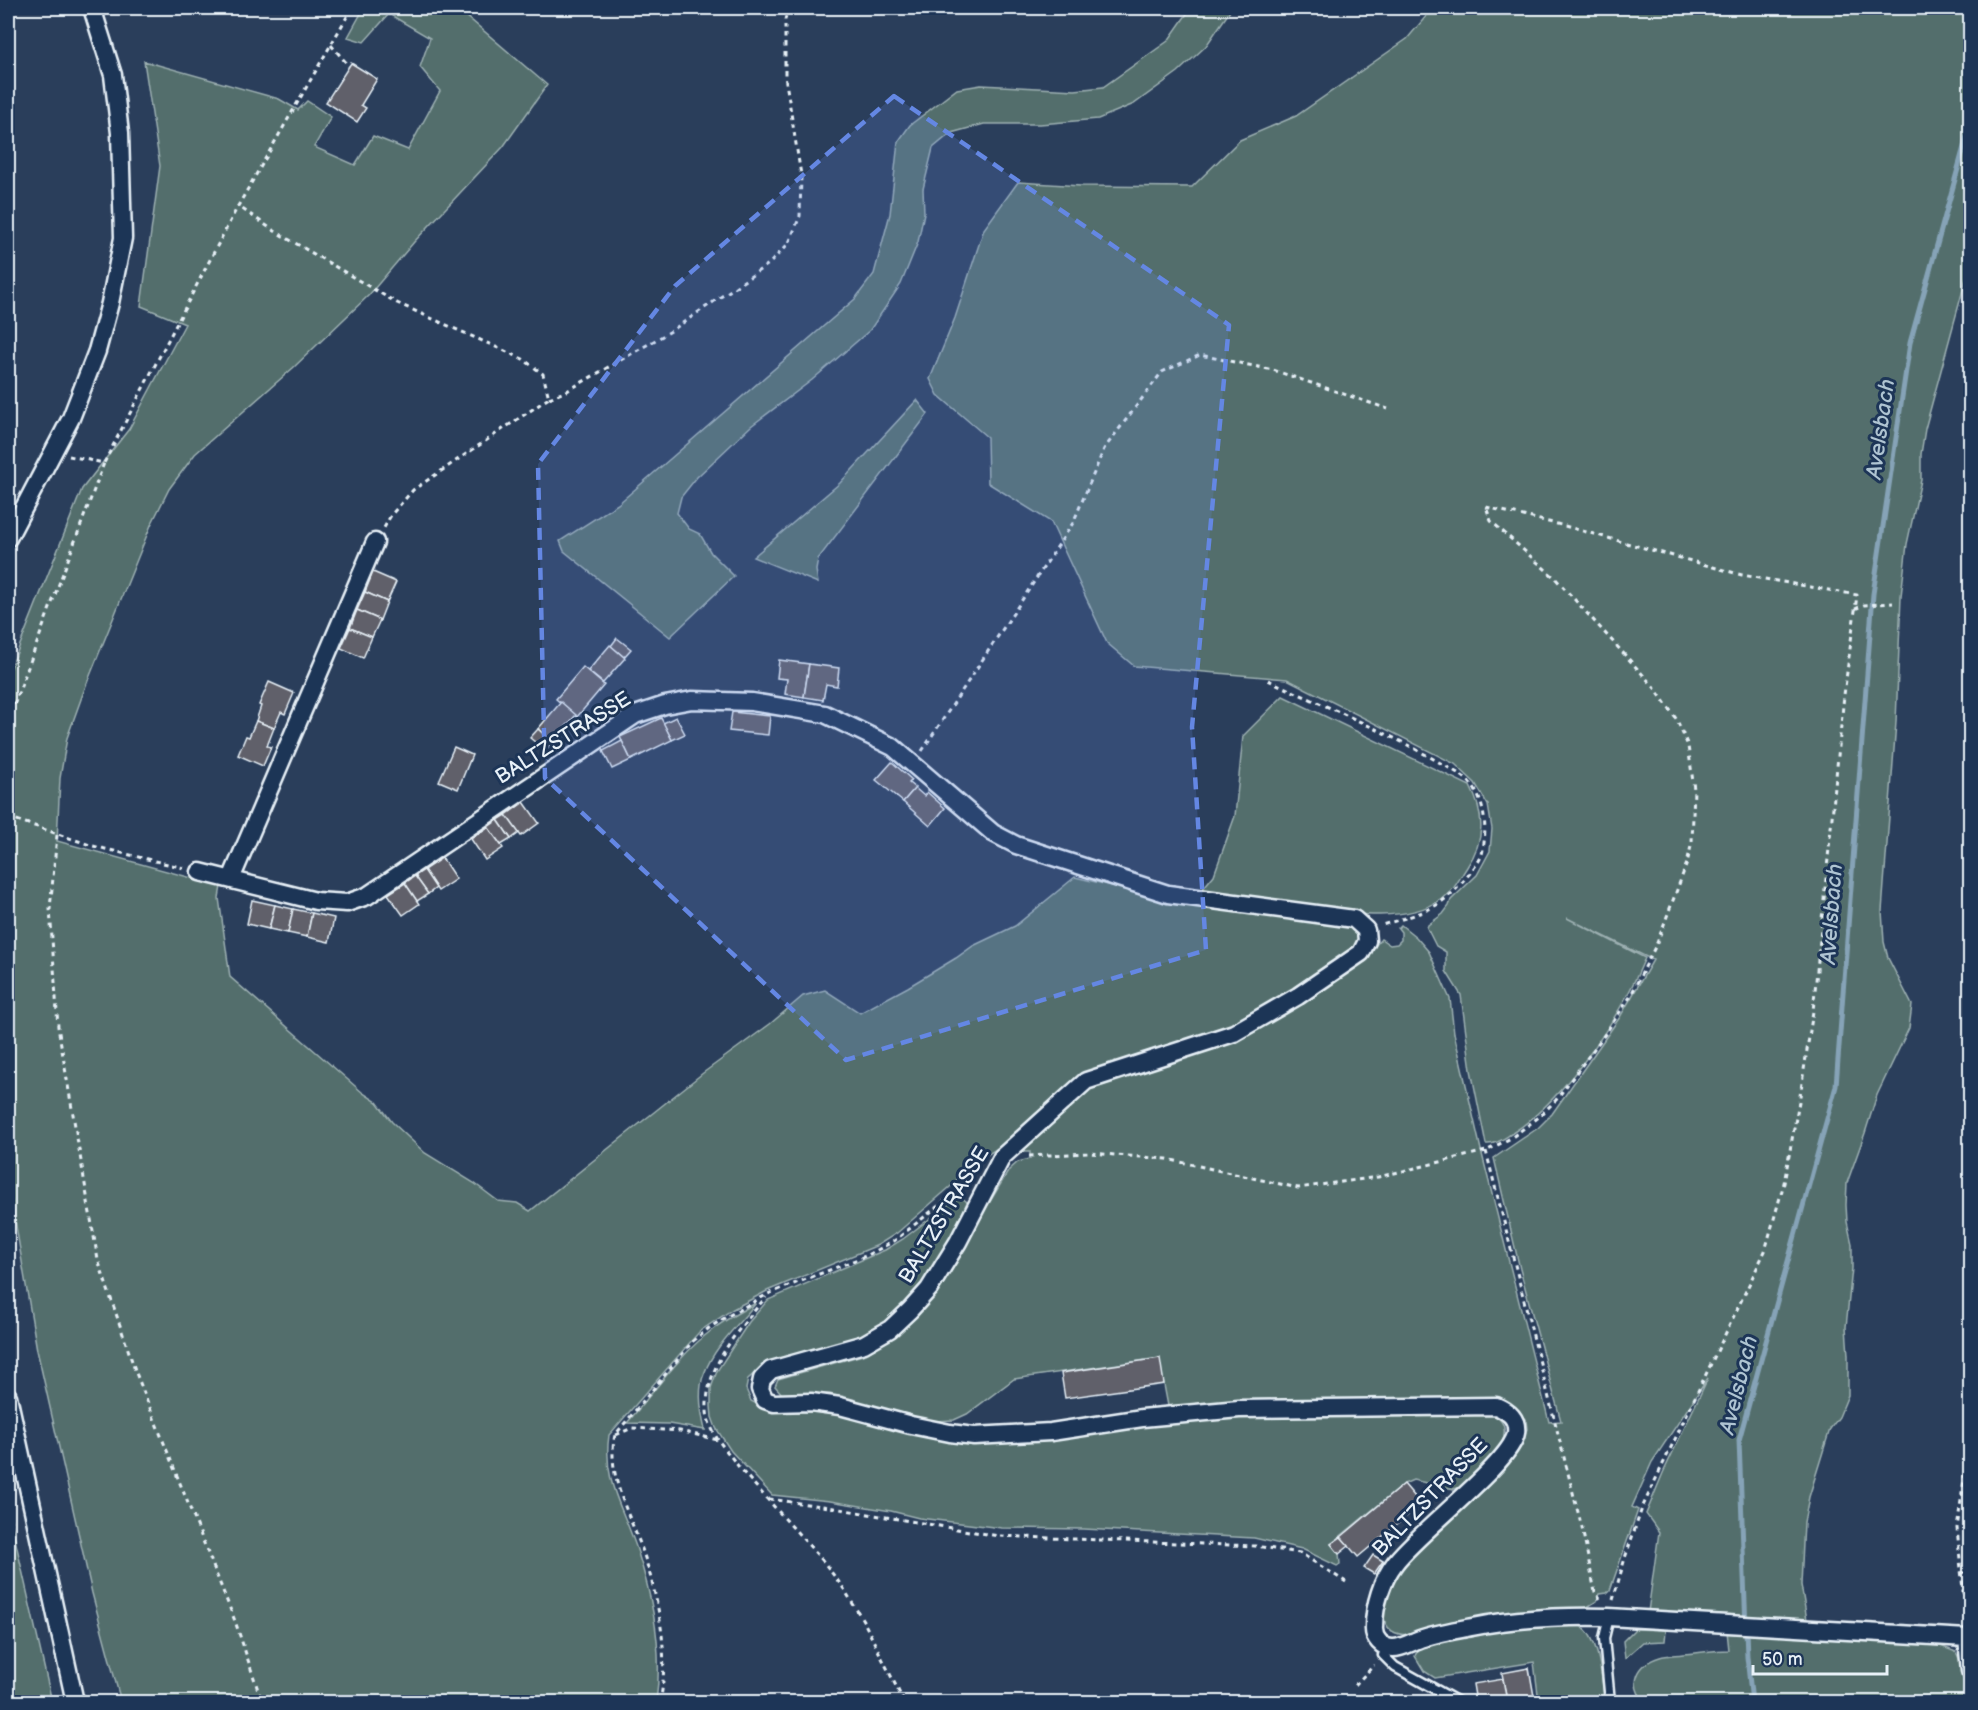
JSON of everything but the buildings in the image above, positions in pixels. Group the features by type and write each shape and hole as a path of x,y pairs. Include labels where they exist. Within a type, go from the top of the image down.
{"street":[{"path":"8,538 71,418 98,351 111,303 123,238 121,144 113,75 92,8"},
{"path":"231,879 375,542"},
{"name":"BALTZSTRASSE","path":"200,872 316,901 347,903 367,896 635,715 665,705 692,700 752,702 825,714 893,747 993,833 1016,845 1168,894 1354,919 1366,930 1367,941 1361,953 1299,996 1234,1033 1086,1081 1002,1157 957,1242 929,1288 890,1329 864,1344 771,1370 762,1379 760,1389 765,1400 774,1403 811,1402 840,1406 921,1427 982,1436 1051,1432 1142,1418 1239,1409 1496,1406 1514,1418 1516,1430 1511,1444 1484,1476 1413,1542 1387,1575 1381,1589 1373,1627 1377,1640 1385,1651"},
{"path":"8,1396 75,1702"},
{"path":"1385,1651 1422,1638 1473,1626 1531,1619 1609,1617 1967,1638 1971,1671"}],"lane":[{"path":"1609,1617 1604,1638 1610,1702"},
{"path":"1385,1651 1395,1667 1458,1702"}],"path":[{"path":"8,721 104,463 238,206 352,8"},
{"path":"375,542 391,515 412,490 549,398 567,391 671,331 770,263 789,243 800,216 801,175 785,76 785,20 788,8"},
{"path":"331,45 350,66"},
{"path":"238,206 273,230 397,303 523,359 543,374 549,398"},
{"path":"913,765 1073,523 1104,449 1162,372 1200,355 1273,370 1388,409"},
{"path":"51,455 57,453 104,463"},
{"path":"1002,1157 1090,1153 1167,1159 1298,1188 1378,1177 1486,1151 1511,1138 1539,1117 1556,1100 1630,997 1657,943 1687,863 1692,842 1694,789 1688,746 1667,704 1555,578 1491,521 1486,507 1742,575 1857,595 1844,695 1812,1011 1800,1096 1784,1183 1766,1251 1642,1508 1609,1617"},
{"path":"1855,609 1864,605 1893,603"},
{"path":"1268,680 1427,755 1472,784 1481,804 1486,830 1482,858 1459,886 1442,902 1430,909 1366,930"},
{"path":"8,817 93,846 200,872"},
{"path":"57,835 50,909 58,1027 98,1260 136,1372 235,1621 262,1702"},
{"path":"1486,1151 1582,1528 1595,1592 1609,1617"},
{"path":"768,1294 715,1367 709,1385 707,1411 710,1426 742,1471 823,1561 844,1589 864,1622 904,1702"},
{"path":"615,1435 632,1428 680,1431 718,1440"},
{"path":"1967,1638 1957,1528 1966,1459 1971,1444"},
{"path":"769,1499 998,1536 1255,1546 1300,1553 1346,1582"},
{"path":"1960,1573 1971,1572"},
{"path":"1355,1685 1385,1651"}],"highlighted area":[{"path":"894,96 1229,325 1192,727 1206,950 846,1060 545,778 538,464 675,286"}],"green space":[{"path":"364,8 467,8 464,14 547,85 503,147 414,242 369,295 293,368 195,454 169,489 151,525 67,738 60,778 57,841 221,886 219,898 230,977 363,1093 377,1102 392,1122 425,1153 474,1183 498,1201 517,1203 530,1211 803,996 825,990 860,1013 908,987 973,946 1015,926 1075,877 1179,902 1335,922 1352,927 1359,935 1357,947 1216,1045 1371,951 1381,939 1390,945 1397,944 1401,940 1401,932 1398,928 1401,925 1429,952 1450,999 1454,1033 1481,1150 1549,1422 1561,1421 1520,1269 1494,1158 1538,1128 1552,1114 1620,1017 1653,960 1567,918 1645,958 1635,981 1606,1030 1570,1079 1531,1119 1502,1140 1486,1144 1471,1070 1461,995 1446,971 1446,952 1436,946 1427,928 1443,914 1451,900 1477,875 1490,851 1492,829 1488,805 1475,783 1455,764 1287,679 1134,666 1107,643 1051,522 988,483 987,437 938,395 930,379 955,318 984,229 1018,182 1081,186 1192,187 1240,140 1296,116 1407,39 1433,8 1970,8 1970,264 1925,429 1921,454 1921,480 1907,544 1901,596 1896,722 1882,911 1884,942 1888,958 1912,1005 1909,1028 1877,1095 1847,1183 1847,1222 1852,1244 1846,1327 1848,1395 1839,1417 1830,1429 1809,1497 1804,1522 1801,1585 1807,1620 1648,1612 1659,1532 1646,1514 1708,1378 1652,1462 1632,1507 1638,1510 1607,1593 1600,1594 1597,1601 1584,1609 1476,1620 1410,1635 1392,1631 1384,1619 1384,1604 1391,1581 1394,1575 1521,1441 1527,1429 1526,1420 1511,1405 1273,1400 1168,1406 1159,1358 1014,1379 967,1414 954,1420 935,1421 915,1418 830,1394 782,1394 775,1386 778,1379 866,1354 891,1338 947,1273 1009,1170 1018,1162 1030,1159 1030,1152 1021,1152 1036,1133 1057,1120 1049,1114 970,1166 950,1187 897,1233 878,1245 767,1291 733,1309 700,1331 609,1435 609,1468 612,1482 638,1553 652,1608 658,1665 656,1702 121,1702 92,1593 37,1350 8,1179 8,675 82,489 129,429 185,324 141,306 160,166 144,61 279,99 298,110 307,101 331,117 314,147 355,165 373,136 408,150 440,91 420,67 430,38 389,14 364,42 348,37"},
{"path":"1191,8 1232,8 1206,46 1178,72 1134,104 1098,119 1040,124 984,124 951,133 933,148 923,189 924,213 918,242 901,284 870,330 812,380 751,426 697,477 681,497 677,513 689,529 700,534 711,553 734,576 670,637 564,551 560,541 618,504 855,299 874,274 890,214 898,142 910,125 957,89 981,85 1075,90 1103,87 1168,41"},
{"path":"917,400 928,414 818,559 816,570 818,583 753,557 840,483"},
{"path":"1283,696 1470,786 1480,817 1480,837 1473,857 1446,896 1426,908 1407,913 1368,915 1200,892 1214,875 1235,816 1243,736"},
{"path":"961,1197 967,1202 958,1224 918,1291 894,1317 869,1335 764,1365 748,1379 746,1389 751,1401 770,1411 839,1413 919,1435 1141,1425 1232,1416 1488,1413 1500,1420 1504,1430 1502,1442 1486,1467 1474,1478 1454,1489 1413,1480 1404,1484 1331,1544 1339,1554 1340,1564 1337,1566 1302,1549 1254,1538 1084,1529 1002,1528 919,1518 830,1501 772,1495 731,1451 716,1428 712,1417 711,1388 717,1371 749,1322 768,1300 885,1250"},
{"path":"756,1303 720,1345 708,1364 700,1394 705,1430 669,1424 627,1423 678,1362 700,1340 723,1322"},
{"path":"1970,1482 1970,1567 1967,1567 1965,1546"},
{"path":"8,1508 52,1702 8,1702"},
{"path":"1545,1624 1574,1624 1582,1627 1588,1633 1593,1641 1599,1662 1605,1702 1539,1702 1534,1662 1435,1678 1424,1671 1415,1656 1420,1648 1430,1642 1461,1634"},
{"path":"1635,1629 1666,1630 1665,1641 1643,1642 1625,1658 1623,1641"},
{"path":"1727,1631 1938,1645 1956,1652 1961,1663 1967,1702 1645,1702 1636,1682 1646,1664 1660,1657 1729,1650"}],"waterway":[{"name":"Avelsbach","path":"1752,1702 1747,1657 1739,1440 1836,1086 1873,594 1910,343 1970,125"}]}
